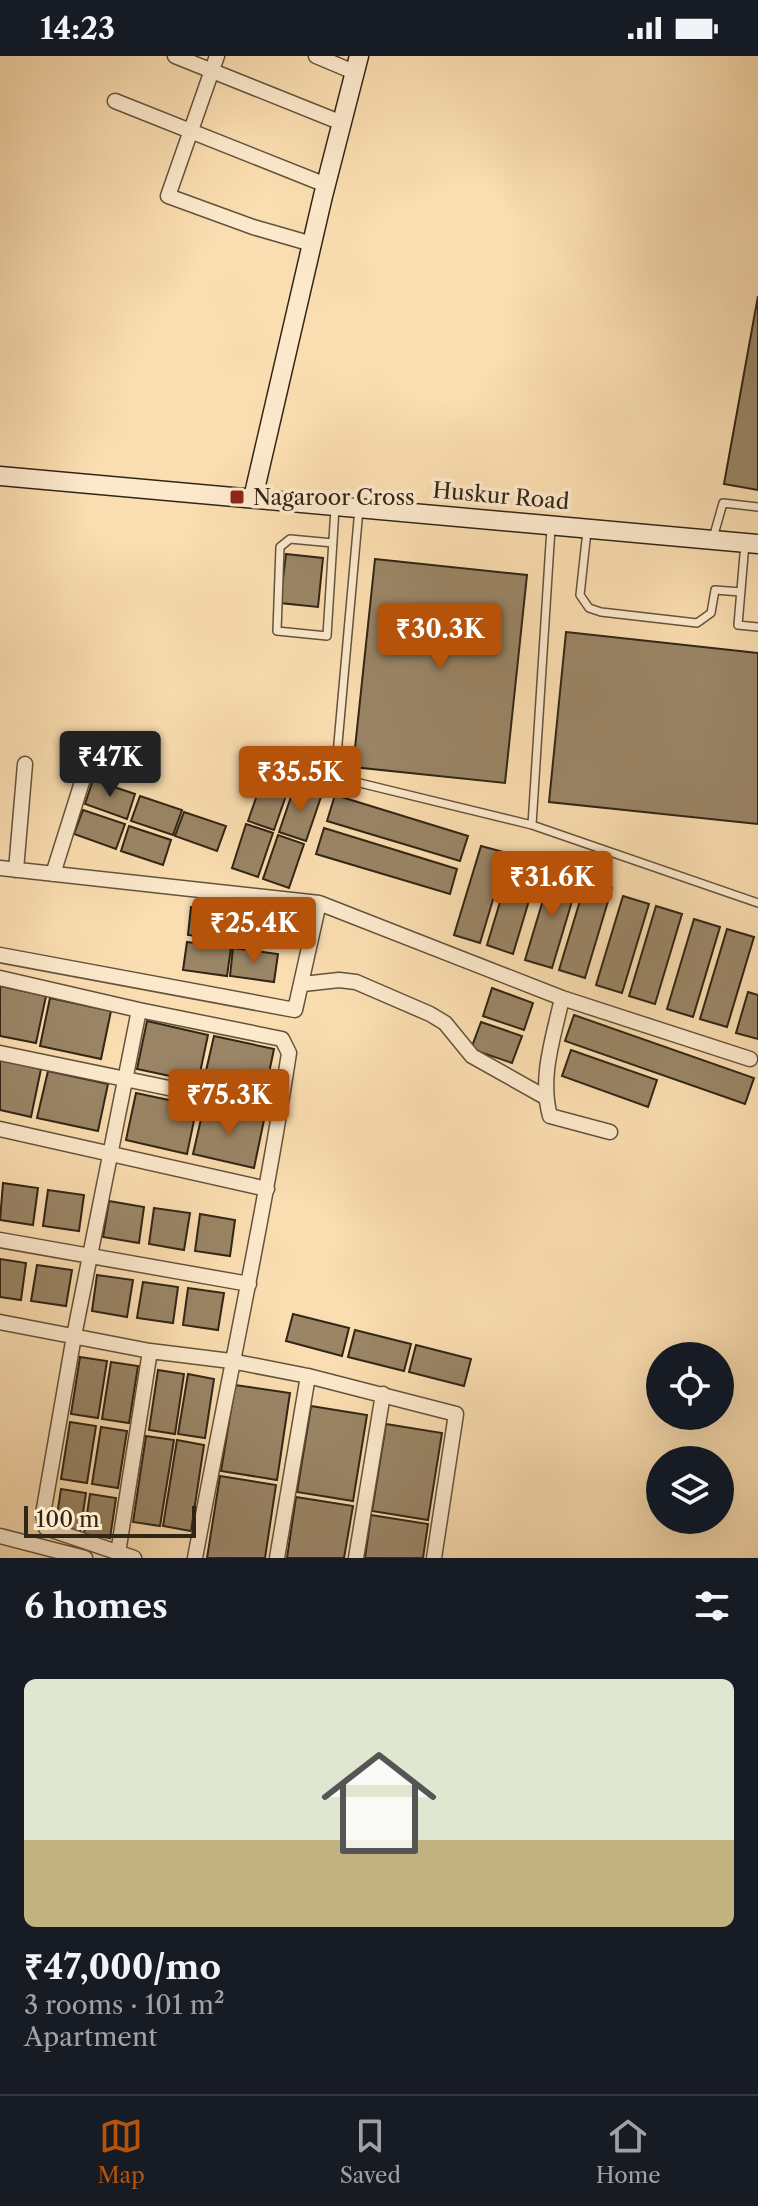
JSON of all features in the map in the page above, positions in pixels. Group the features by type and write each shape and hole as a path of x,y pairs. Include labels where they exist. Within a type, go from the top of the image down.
{"street":[{"path":"175,56 342,123"},
{"path":"217,56 168,196 253,227 312,244"},
{"path":"253,498 356,64 316,56"},
{"path":"115,101 326,185"},
{"name":"Huskur Road","path":"0,476 752,543"},
{"path":"16,870 25,764"},
{"path":"53,874 82,782"},
{"path":"0,868 319,903 562,998 750,1059"},
{"path":"0,955 295,1010 319,903"},
{"path":"0,978 282,1039 289,1053 267,1189 195,1558"},
{"path":"303,984 339,980 356,982 430,1014 445,1023 472,1056 545,1097"},
{"path":"562,998 548,1064 545,1097 550,1116 610,1132"},
{"path":"134,1558 46,1528 43,1514 89,1256 139,1010"},
{"path":"0,1053 280,1111"},
{"path":"0,1129 267,1189"},
{"path":"0,1240 249,1284"},
{"path":"0,1322 150,1351 231,1361 308,1376 456,1414 434,1558"},
{"path":"118,1553 150,1351"},
{"path":"277,1558 308,1376"},
{"path":"356,1558 383,1394"},
{"path":"0,1536 85,1558"}],"lane":[{"path":"712,540 723,503 758,507"},
{"path":"333,543 290,539 280,547 277,631 327,636 333,543 335,506"},
{"path":"359,507 335,777 532,825 758,903"},
{"path":"532,825 551,525"},
{"path":"587,529 580,595 589,608 697,623 711,613 715,590 741,592"},
{"path":"752,543 741,592 738,625 758,627"}],"building":[{"path":"758,296 758,490 724,484"},
{"path":"286,554 323,558 318,607 280,603"},
{"path":"375,559 527,575 505,783 353,767"},
{"path":"566,632 758,653 758,824 549,802"},
{"path":"263,778 289,787 274,830 248,821"},
{"path":"93,780 135,794 127,819 85,804"},
{"path":"294,788 321,797 306,841 279,832"},
{"path":"335,795 468,836 460,861 327,821"},
{"path":"140,796 182,810 173,835 131,821"},
{"path":"83,810 125,824 116,849 74,834"},
{"path":"184,812 226,826 217,851 175,836"},
{"path":"246,824 273,833 258,877 232,868"},
{"path":"129,826 171,840 163,865 121,851"},
{"path":"324,828 457,869 450,894 316,854"},
{"path":"278,835 304,844 289,888 263,879"},
{"path":"481,846 507,853 480,943 454,935"},
{"path":"514,856 540,864 513,954 487,945"},
{"path":"552,870 579,878 552,968 525,960"},
{"path":"586,881 612,888 585,978 559,970"},
{"path":"623,896 649,904 622,993 596,985"},
{"path":"656,906 682,914 655,1004 629,996"},
{"path":"191,907 235,913 232,941 188,935"},
{"path":"238,913 282,919 279,947 234,941"},
{"path":"694,919 720,927 693,1017 667,1009"},
{"path":"727,929 754,937 727,1027 700,1019"},
{"path":"187,942 231,948 227,976 183,970"},
{"path":"233,948 278,954 274,982 230,976"},
{"path":"0,986 46,996 36,1043 0,1036"},
{"path":"492,988 533,1003 524,1030 483,1016"},
{"path":"748,992 758,995 758,1039 736,1033"},
{"path":"50,998 111,1011 101,1059 40,1046"},
{"path":"574,1015 754,1078 745,1104 565,1041"},
{"path":"147,1021 208,1035 198,1082 137,1069"},
{"path":"481,1022 522,1036 512,1063 471,1049"},
{"path":"214,1036 274,1049 264,1097 203,1084"},
{"path":"571,1050 657,1080 648,1107 562,1076"},
{"path":"0,1060 41,1069 31,1117 0,1110"},
{"path":"48,1071 108,1084 98,1131 37,1118"},
{"path":"136,1093 197,1106 187,1154 126,1140"},
{"path":"204,1106 264,1120 254,1168 193,1154"},
{"path":"3,1183 38,1188 33,1225 0,1220"},
{"path":"48,1190 84,1195 79,1231 43,1226"},
{"path":"109,1201 144,1207 139,1243 103,1237"},
{"path":"154,1208 190,1213 184,1250 149,1244"},
{"path":"200,1214 235,1220 230,1256 195,1251"},
{"path":"0,1259 26,1263 21,1300 0,1297"},
{"path":"37,1265 72,1270 66,1306 31,1301"},
{"path":"97,1275 133,1280 127,1317 92,1311"},
{"path":"143,1282 178,1287 173,1323 137,1318"},
{"path":"188,1288 224,1293 218,1330 183,1325"},
{"path":"293,1314 349,1328 342,1356 286,1341"},
{"path":"355,1330 411,1344 404,1371 348,1357"},
{"path":"416,1345 471,1359 464,1386 409,1372"},
{"path":"80,1357 107,1361 98,1418 71,1414"},
{"path":"111,1362 138,1366 129,1423 102,1419"},
{"path":"158,1370 184,1374 175,1434 149,1430"},
{"path":"188,1374 214,1379 205,1438 178,1434"},
{"path":"235,1385 290,1393 277,1480 221,1471"},
{"path":"311,1406 367,1415 353,1501 297,1492"},
{"path":"70,1422 96,1426 87,1483 61,1479"},
{"path":"386,1424 442,1433 428,1520 372,1511"},
{"path":"101,1427 127,1431 118,1488 92,1484"},
{"path":"146,1436 174,1440 160,1526 133,1522"},
{"path":"177,1440 204,1445 191,1531 163,1526"},
{"path":"220,1476 276,1485 265,1558 207,1558"},
{"path":"61,1489 86,1493 80,1533 55,1529"},
{"path":"90,1494 116,1498 110,1538 84,1534"},
{"path":"296,1497 353,1506 344,1558 287,1558"},
{"path":"371,1515 428,1524 423,1558 365,1558"}],"place":[{"name":"Nagaroor Cross","path":"237,497"}]}
